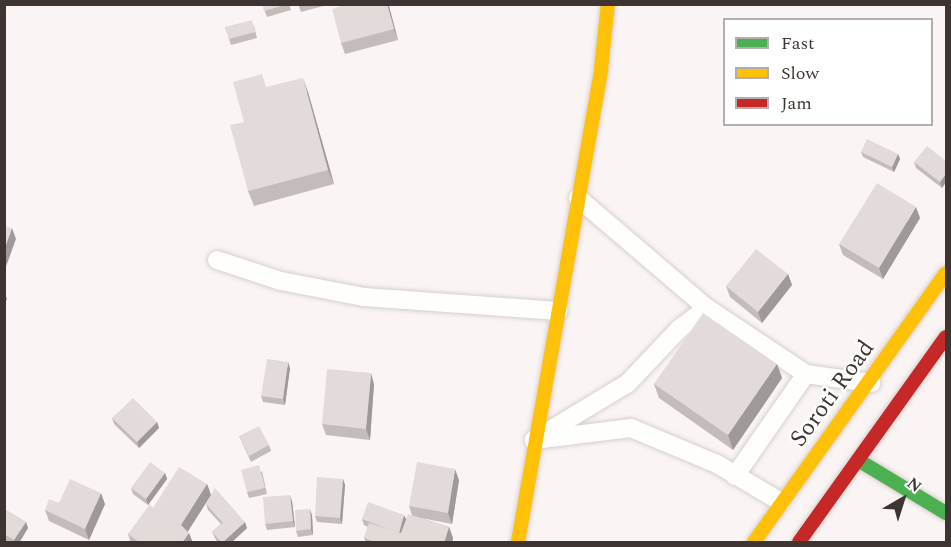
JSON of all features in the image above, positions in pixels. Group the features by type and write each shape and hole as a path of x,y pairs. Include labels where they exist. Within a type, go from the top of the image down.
{"street":[{"path":"518,543 534,440 602,69 608,4"},
{"name":"Soroti Road","path":"754,543 781,502 870,383 946,273"},
{"path":"799,543 946,337"},
{"path":"858,460 946,513"}],"lane":[{"path":"578,198 707,308 807,374 870,383"},
{"path":"217,260 281,281 364,297 558,311"},
{"path":"534,440 628,383 679,329 707,308"},
{"path":"735,476 807,374"},
{"path":"534,440 631,428 717,464 781,502"}],"building":[{"path":"262,4 288,4 264,11"},
{"path":"347,4 387,4 394,29 341,43 332,9"},
{"path":"252,20 255,32 229,39 225,27"},
{"path":"262,74 266,87 303,78 328,170 248,191 230,125 244,122 233,82"},
{"path":"867,139 898,154 892,167 861,152"},
{"path":"927,146 946,161 946,174 940,182 914,162"},
{"path":"877,183 916,207 879,268 839,244"},
{"path":"4,226 12,228 4,250"},
{"path":"756,249 788,274 758,312 726,286"},
{"path":"703,313 777,364 728,435 654,384"},
{"path":"267,359 288,362 283,399 261,396"},
{"path":"327,369 371,373 366,429 322,424"},
{"path":"133,398 157,422 137,442 112,418"},
{"path":"259,426 269,445 249,456 239,436"},
{"path":"150,462 165,473 146,499 131,488"},
{"path":"417,462 455,469 448,513 409,506"},
{"path":"259,465 265,488 247,492 241,470"},
{"path":"179,467 207,484 181,525 189,533 182,543 140,543 128,534 150,504 153,508"},
{"path":"317,477 343,479 340,518 315,516"},
{"path":"70,479 101,493 85,529 45,510 49,499 59,503"},
{"path":"215,488 245,522 222,543 212,532 223,523 206,504"},
{"path":"290,495 293,521 265,524 263,497"},
{"path":"368,502 404,515 399,533 362,519"},
{"path":"4,509 26,522 14,540 4,534"},
{"path":"310,509 311,529 296,531 295,510"},
{"path":"408,514 449,527 444,543 378,543 364,538 369,523 401,533"}],"traffic: fast":[{"path":"858,460 946,513"}],"traffic: slow":[{"path":"518,542 601,69 608,4"},
{"path":"754,542 946,273"}],"traffic: jam":[{"path":"799,542 946,337"}]}
